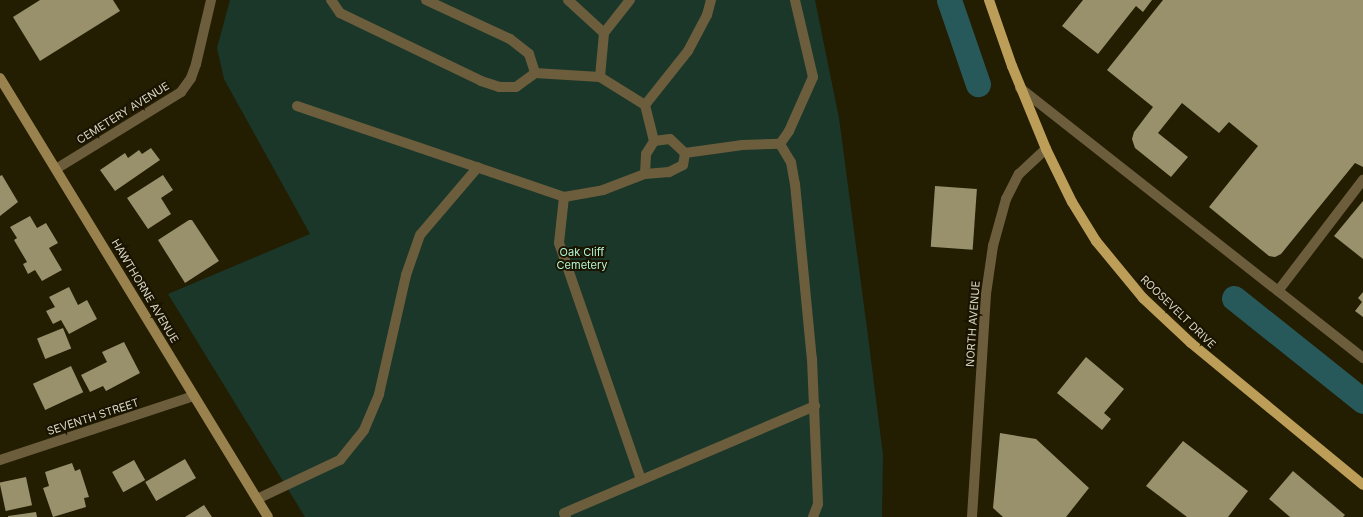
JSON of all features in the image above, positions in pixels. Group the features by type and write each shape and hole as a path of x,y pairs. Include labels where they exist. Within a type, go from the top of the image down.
{"main road":[{"name":"ROOSEVELT DRIVE","path":"989,0 1020,88 1046,149 1072,202 1096,241 1143,298 1191,343 1363,485"}],"street":[{"name":"CEMETERY AVENUE","path":"56,169 181,92 191,78 196,64 211,0"},
{"path":"331,0 340,13 481,81 499,87 516,87 535,73 600,77 645,105 654,141 646,154 646,174"},
{"path":"426,0 510,39 529,54 535,73"},
{"path":"568,0 604,33"},
{"path":"600,77 604,33 630,0"},
{"path":"645,105 688,51 707,15 711,0"},
{"path":"780,144 789,131 813,77 795,0"},
{"name":"HAWTHORNE AVENUE","path":"0,78 268,517"},
{"path":"1020,88 1363,358"},
{"path":"297,106 564,197 603,190 646,174 669,172 683,166 685,153"},
{"path":"654,141 670,139 685,153"},
{"path":"685,153 742,145 780,144"},
{"path":"780,144 791,162 795,184 814,406 818,504 813,517"},
{"name":"NORTH AVENUE","path":"972,517 986,294 993,246 1006,199 1019,174 1046,149"},
{"path":"257,499 340,460 364,430 379,394 406,275 420,235 478,167"},
{"path":"1278,291 1363,180"},
{"path":"564,197 559,243 641,480"},
{"name":"SEVENTH STREET","path":"0,460 194,396"},
{"path":"566,517 564,513 814,406"}],"green space":[{"name":"Oak Cliff Cemetery","path":"230,0 815,0 839,118 868,336 883,455 882,517 305,517 168,294 310,234 224,79 217,48"}],"building":[{"path":"40,0 113,0 120,11 40,61 13,17"},
{"path":"1083,0 1152,0 1143,12 1136,6 1098,54 1062,26"},
{"path":"1163,0 1363,0 1363,167 1355,163 1281,254 1275,257 1269,256 1209,207 1258,146 1229,122 1219,133 1182,103 1158,133 1188,157 1171,177 1135,148 1132,139 1134,132 1153,107 1107,70"},
{"path":"151,148 160,160 115,191 100,170 125,153 128,158 139,150 142,154"},
{"path":"2,175 18,202 0,216 0,176"},
{"path":"163,175 173,190 161,198 171,214 148,229 127,198"},
{"path":"935,186 977,189 973,250 931,247"},
{"path":"1363,201 1363,259 1334,236"},
{"path":"30,216 37,228 46,223 58,243 49,248 62,270 42,281 35,270 28,274 23,264 27,262 14,240 17,238 10,227"},
{"path":"189,220 192,220 219,261 185,283 158,240"},
{"path":"69,287 78,305 87,300 97,319 69,334 61,320 53,324 46,311 55,307 49,297"},
{"path":"1363,292 1363,317 1355,311 1362,302 1358,298"},
{"path":"63,328 71,348 45,359 37,338"},
{"path":"124,342 140,373 106,391 103,386 90,392 81,375 107,362 102,352"},
{"path":"1086,357 1124,389 1104,413 1111,419 1102,430 1057,393"},
{"path":"71,366 83,392 45,410 33,384"},
{"path":"1000,433 1036,439 1089,488 1066,517 1003,517 993,508"},
{"path":"1183,441 1248,491 1228,517 1187,517 1146,486"},
{"path":"185,459 196,478 156,501 145,482"},
{"path":"134,460 145,480 123,492 112,472"},
{"path":"72,463 75,471 80,469 89,497 84,498 86,507 53,517 43,488 49,486 45,472"},
{"path":"1293,471 1345,515 1343,517 1290,517 1269,499"},
{"path":"26,477 32,505 6,511 0,483"},
{"path":"204,505 212,517 185,517"},
{"path":"36,512 37,517 8,517 8,516"}],"waterway":[{"path":"949,0 978,84"},
{"path":"1234,298 1363,401"}]}
